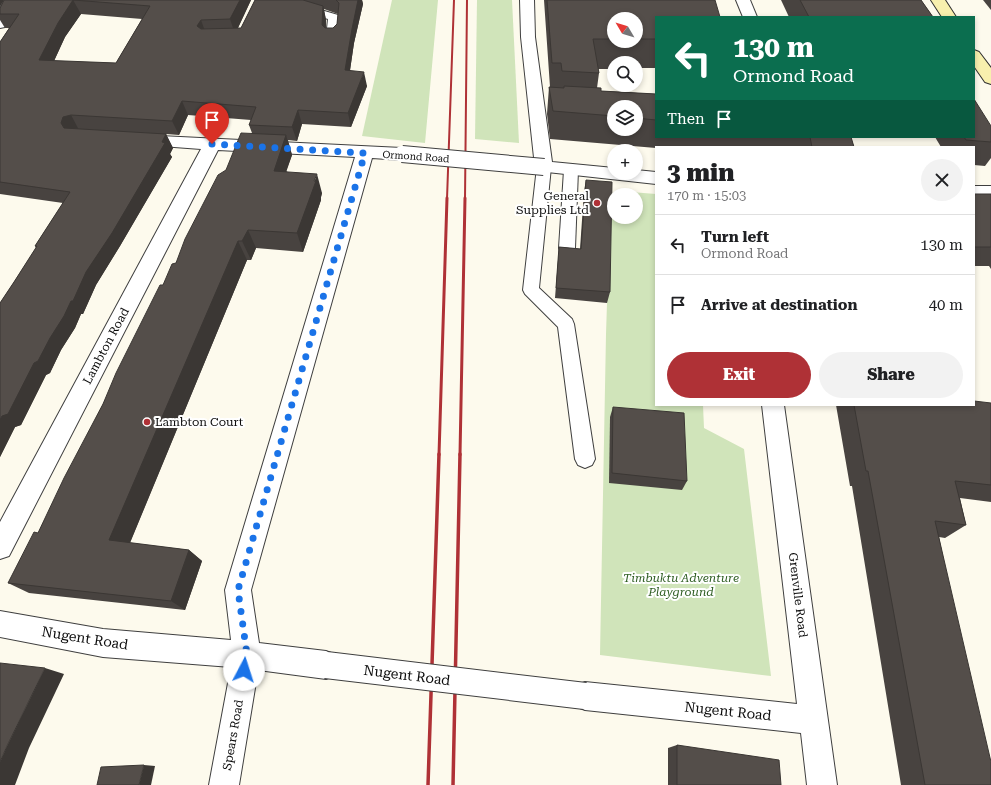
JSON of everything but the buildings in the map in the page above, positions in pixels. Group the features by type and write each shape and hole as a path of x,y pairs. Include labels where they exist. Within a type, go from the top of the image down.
{"street":[{"path":"0,24 12,0"},
{"path":"527,0 528,37 544,106 544,167"},
{"path":"742,0 750,16"},
{"path":"938,0 948,16"},
{"path":"975,56 991,79"},
{"name":"Ormond Road","path":"126,139 402,154 655,178"},
{"name":"Lambton Road","path":"0,547 212,144"},
{"name":"Spears Road","path":"224,785 247,655 238,590 365,153"},
{"path":"975,192 991,192"},
{"name":"Grenville Road","path":"773,406 822,785"},
{"name":"Nugent Road","path":"0,624 103,643 247,655 326,666 585,696 814,720"}],"lane":[{"path":"275,0 334,17 332,38"},
{"path":"544,167 532,290 566,324 585,459"},
{"path":"567,248 571,170"}],"green space":[{"path":"392,0 438,0 425,143 362,136"},
{"path":"477,0 512,0 519,143 475,139"},
{"name":"Timbuktu Adventure Playground","path":"643,193 655,194 655,406 703,406 704,428 744,449 771,676 600,655 610,224 643,224"}],"railway":[{"path":"447,199 454,0"},
{"path":"465,199 467,0"},
{"path":"439,455 447,198"},
{"path":"460,455 465,198"},
{"path":"428,785 439,454"},
{"path":"453,785 460,454"}],"place":[{"name":"General Supplies Ltd","path":"597,203"},
{"name":"Lambton Court","path":"147,422"}],"route":[{"path":"212,144 365,153 238,590 247,655 244,670"}]}
